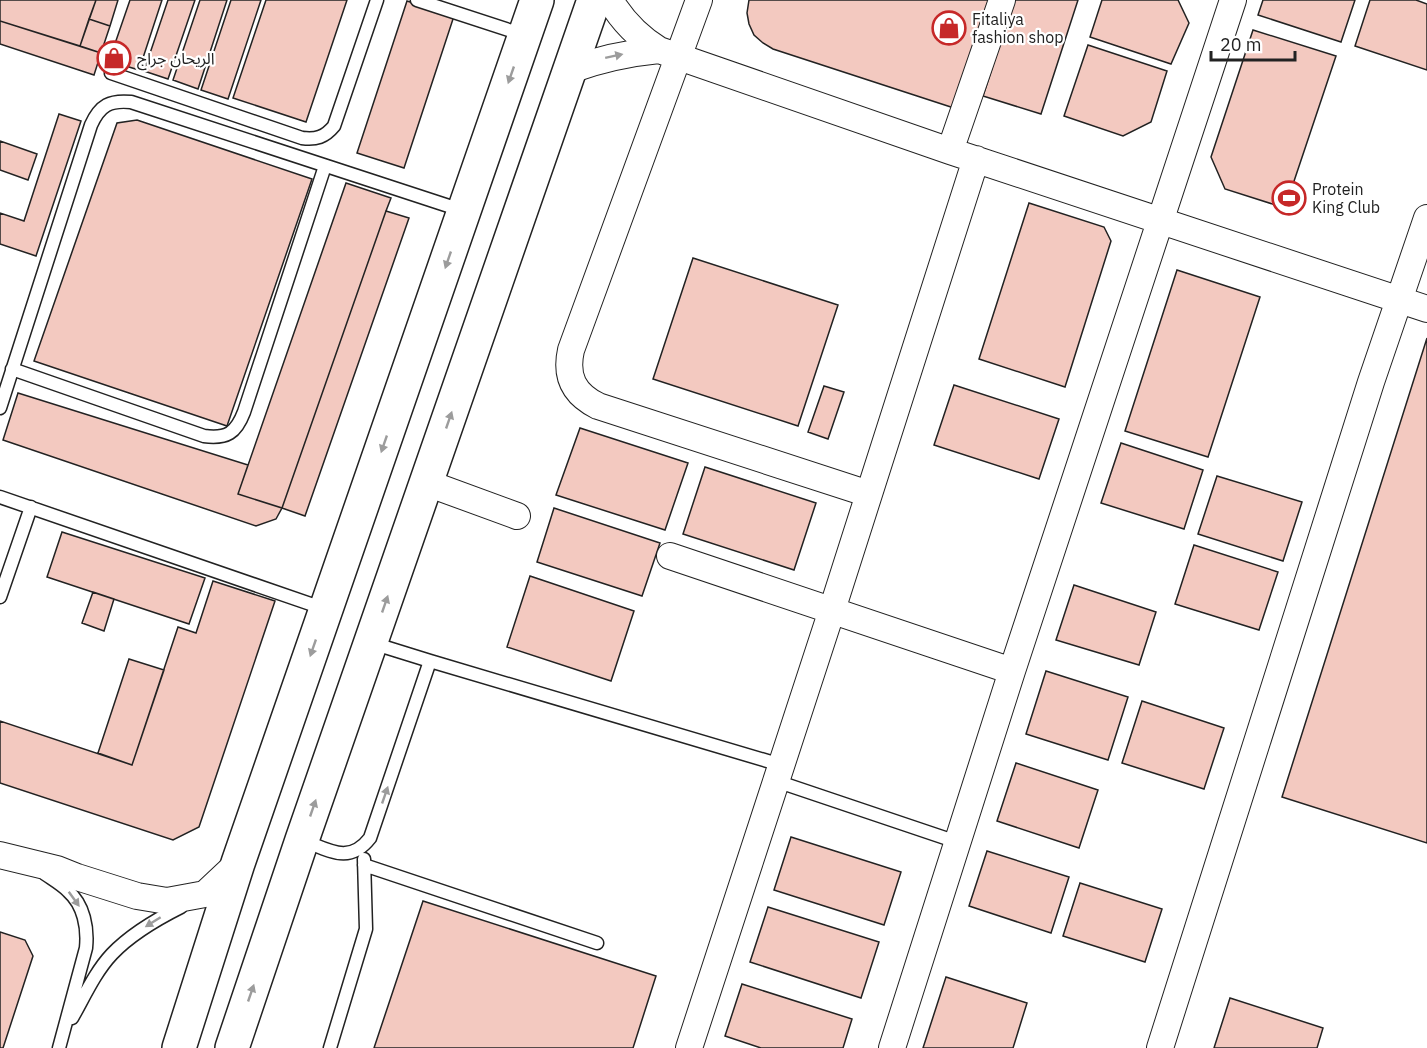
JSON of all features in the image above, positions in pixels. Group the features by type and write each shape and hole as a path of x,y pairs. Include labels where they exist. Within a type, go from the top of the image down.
{"main road":[{"path":"179,1048 238,863 537,0"},
{"path":"232,1048 594,0"}],"street":[{"path":"610,0 628,27 643,40 668,54 950,151 1427,309"},
{"path":"699,0 668,54 571,350 568,362 569,373 579,394 598,406 869,494"},
{"path":"950,151 1002,0"},
{"path":"892,1048 1012,671 1233,0"},
{"path":"570,70 614,56 668,54"},
{"path":"689,1048 976,159"},
{"path":"1160,1048 1371,382 1427,218"},
{"path":"427,483 517,516"},
{"path":"670,556 1012,671"},
{"path":"0,855 57,869 77,878 137,896 167,901 205,894 238,863"}],"lane":[{"path":"111,73 302,138 321,137 334,126 377,0"},
{"path":"417,0 525,35"},
{"path":"0,408 91,125 96,113 106,105 118,100 131,102 465,212"},
{"path":"12,369 204,436 217,438 230,434 239,425 244,412 326,166"},
{"path":"0,497 326,610"},
{"path":"0,597 31,507"},
{"path":"371,643 779,773 957,842"},
{"path":"302,840 345,854 355,852 370,838 430,661"},
{"path":"330,1048 366,929 364,846"},
{"path":"29,862 69,891 77,901 86,925 86,948 58,1048"},
{"path":"364,865 597,943"},
{"path":"63,1035 95,978 111,955 154,921 205,894"}],"building":[{"path":"0,0 96,0 80,46 0,21"},
{"path":"96,0 118,0 110,26 89,19"},
{"path":"130,0 162,0 139,70 109,61"},
{"path":"168,0 195,0 168,79 144,71"},
{"path":"200,0 227,0 198,89 173,80"},
{"path":"231,0 261,0 228,99 201,90"},
{"path":"266,0 347,0 306,122 233,98"},
{"path":"749,0 992,0 957,109 773,49 754,35 747,13"},
{"path":"1014,0 1078,0 1041,114 983,96"},
{"path":"1102,0 1178,0 1189,23 1171,64 1090,37"},
{"path":"1263,0 1355,0 1341,42 1258,15"},
{"path":"1370,0 1416,0 1427,4 1427,70 1355,46"},
{"path":"407,1 454,16 404,168 357,153"},
{"path":"89,19 110,26 101,53 80,46"},
{"path":"0,21 101,53 94,75 0,44"},
{"path":"1253,30 1336,56 1285,208 1225,189 1211,157"},
{"path":"1088,45 1167,71 1151,122 1123,136 1064,116"},
{"path":"59,114 81,121 36,256 0,244 0,213 24,221"},
{"path":"137,120 312,179 227,426 34,361 117,123"},
{"path":"0,141 37,154 28,180 0,170"},
{"path":"346,183 391,198 282,508 238,494"},
{"path":"1029,203 1104,227 1111,241 1065,387 979,359"},
{"path":"386,211 409,218 305,516 282,508"},
{"path":"693,258 838,305 798,426 653,379"},
{"path":"1177,270 1260,297 1208,457 1125,431"},
{"path":"1427,338 1427,843 1282,797"},
{"path":"954,385 1059,419 1039,479 934,445"},
{"path":"824,386 844,392 828,439 808,432"},
{"path":"18,393 248,465 238,494 282,508 276,519 256,526 3,440"},
{"path":"580,428 688,463 665,530 556,495"},
{"path":"1121,443 1203,470 1184,529 1101,503"},
{"path":"705,467 816,503 794,570 683,534"},
{"path":"1217,476 1302,502 1283,561 1198,534"},
{"path":"554,508 660,543 642,596 537,562"},
{"path":"62,532 205,578 189,624 47,577"},
{"path":"1194,545 1278,572 1259,630 1175,604"},
{"path":"530,576 634,611 611,681 507,647"},
{"path":"213,581 275,601 199,827 173,840 0,783 0,721 132,765 178,627 196,633"},
{"path":"1074,585 1156,612 1139,665 1056,640"},
{"path":"93,592 114,599 104,631 82,623"},
{"path":"129,659 164,670 132,765 98,753"},
{"path":"1046,671 1128,697 1108,760 1026,734"},
{"path":"1142,701 1224,728 1204,789 1122,763"},
{"path":"1016,763 1098,790 1079,848 997,821"},
{"path":"791,837 901,872 884,925 774,890"},
{"path":"987,851 1069,877 1051,933 969,906"},
{"path":"1080,883 1162,909 1145,962 1063,936"},
{"path":"423,901 656,976 633,1048 374,1048"},
{"path":"768,907 879,942 861,998 750,962"},
{"path":"0,932 25,940 33,956 3,1048 0,1048"},
{"path":"946,977 1027,1003 1013,1048 923,1048"},
{"path":"742,984 852,1019 843,1048 761,1048 725,1036"},
{"path":"1230,998 1323,1028 1317,1048 1214,1048"}],"place":[{"name":"Fitaliya fashion shop","path":"949,28"},
{"name":"الريحان جراج","path":"114,58"},
{"name":"Protein King Club","path":"1289,198"}]}
